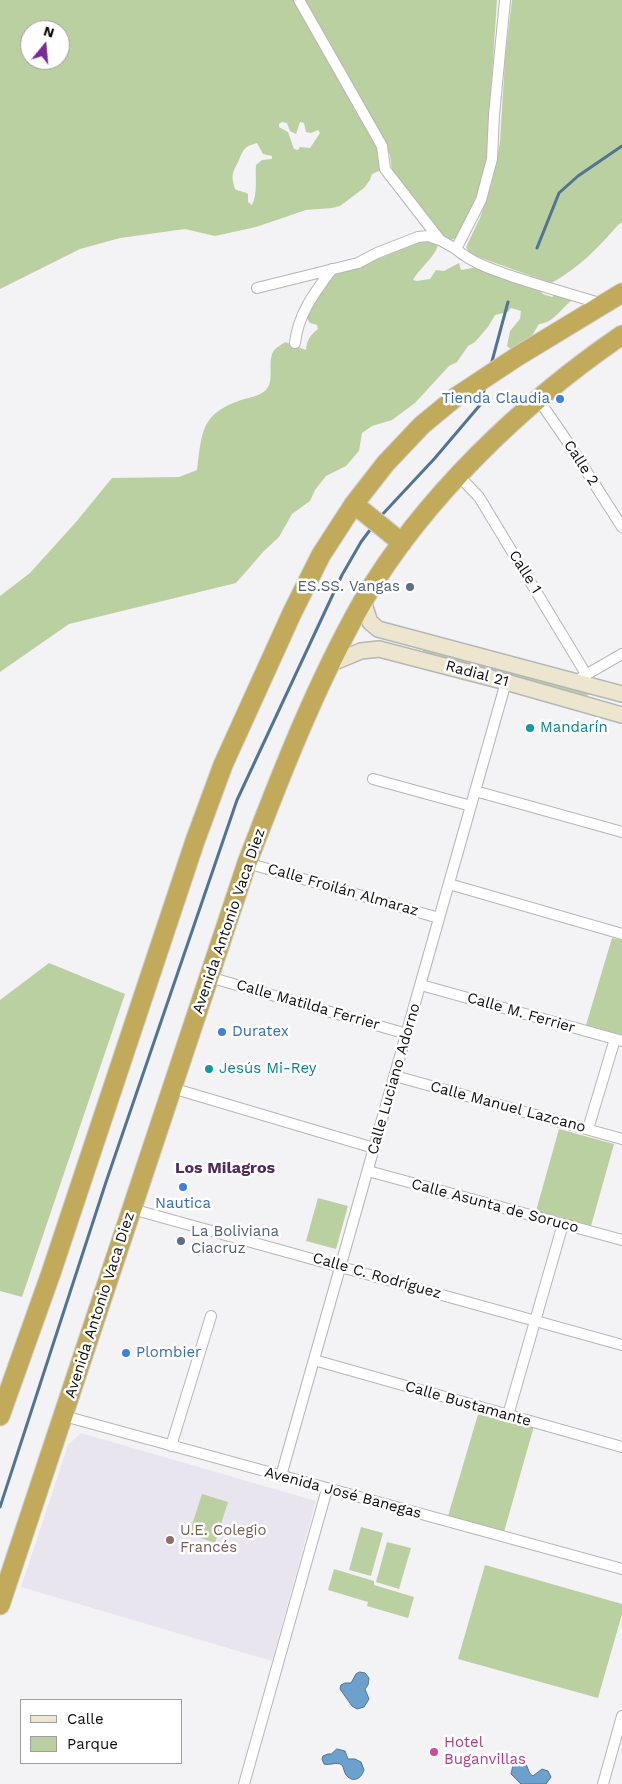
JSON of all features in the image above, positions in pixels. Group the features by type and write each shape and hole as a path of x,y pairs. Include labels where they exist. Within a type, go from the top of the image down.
{"highway":[{"path":"0,1416 195,841 223,765 296,605 321,555 358,507 386,464 422,425 456,397 518,356 622,293"},
{"name":"Avenida Antonio Vaca Diez","path":"0,1605 247,863 285,763 332,663 396,538 458,474 538,399 621,337"},
{"path":"358,507 396,538"}],"street":[{"path":"299,0 382,146 385,169 440,240"},
{"path":"456,249 481,200 492,159 494,115 505,0"},
{"path":"256,288 358,263 377,253 418,237 428,236 440,240 456,249 466,258 483,266 540,286 604,305"},
{"path":"295,343 296,332 304,310 332,269"},
{"name":"Calle 2","path":"538,399 622,527"},
{"name":"Calle 1","path":"458,474 479,497 580,677"},
{"name":"Radial 21","path":"363,601 370,622 378,629 416,640 580,677 622,694"},
{"path":"411,656 416,640"},
{"name":"Radial 21","path":"332,663 361,651 378,649 411,656 622,715"},
{"path":"580,677 622,654"},
{"name":"Calle Luciano Adorno","path":"282,1476 506,682"},
{"path":"373,779 471,806"},
{"path":"475,791 622,832"},
{"name":"Calle Froilán Almaraz","path":"247,863 439,918"},
{"path":"449,884 622,934"},
{"name":"Calle Matilda Ferrier","path":"209,977 406,1034"},
{"name":"Calle M. Ferrier","path":"420,985 618,1040"},
{"path":"588,1130 618,1040"},
{"name":"Calle Manuel Lazcano","path":"395,1076 622,1139"},
{"path":"172,1088 374,1148"},
{"name":"Calle Asunta de Soruco","path":"368,1171 622,1240"},
{"name":"Calle C. Rodríguez","path":"132,1209 622,1345"},
{"path":"508,1415 563,1224"},
{"path":"171,1446 211,1316"},
{"name":"Calle Bustamante","path":"314,1360 622,1447"},
{"name":"Avenida José Banegas","path":"64,1416 622,1570"},
{"path":"244,1784 327,1489"},
{"path":"603,1784 622,1716"}],"shaded area":[{"name":"U.E. Colegio Francés","path":"81,1433 316,1501 272,1661 21,1587 68,1445"}],"green space":[{"path":"0,0 297,0 380,146 381,170 372,174 364,188 340,206 306,210 256,227 215,236 185,229 120,238 80,249 0,289","holes":["282,122 287,123 290,131 296,134 300,122 304,123 306,132 311,133 318,130 320,133 310,148 300,147 298,150 294,149 288,132 279,127 279,124","257,143 263,154 272,156 272,159 262,160 256,165 256,191 252,205 248,202 248,194 235,189 233,175 243,151 246,147"]},
{"path":"303,0 497,0 488,135 489,149 482,183 475,203 459,236 448,242 442,237 392,172 390,155"},
{"path":"512,0 622,0 622,223 579,264 551,283 470,254 466,247 480,218 493,178 500,142 505,59"},
{"path":"426,241 438,244 437,248 413,280 430,279 436,270 444,271 459,263 461,270 478,267 538,288 543,294 552,297 555,295 574,299 550,320 539,324 528,342 513,351 507,346 510,331 520,319 521,311 511,308 508,312 495,315 488,327 475,342 468,346 457,362 449,366 415,403 392,420 372,426 362,433 359,451 346,466 326,476 315,490 310,501 292,514 279,537 236,583 69,624 0,672 0,596 30,573 112,478 179,477 197,470 202,435 210,419 228,406 266,390 271,377 271,357 278,347 285,342 306,350 309,338 318,329 317,325 310,323 305,315 324,290 333,274 386,256 407,245"},
{"path":"424,648 589,691 590,693 586,697 422,653"},
{"path":"612,938 622,940 622,1035 586,1025"},
{"path":"49,963 125,994 22,1297 0,1291 0,1000"},
{"path":"559,1129 614,1144 591,1226 536,1211"},
{"path":"318,1198 348,1206 336,1249 306,1241"},
{"path":"479,1411 534,1426 504,1532 448,1516"},
{"path":"202,1494 228,1502 215,1543 189,1534"},
{"path":"361,1527 383,1533 371,1576 349,1570"},
{"path":"387,1542 411,1548 399,1589 376,1582"},
{"path":"485,1565 622,1604 622,1614 598,1698 458,1659"},
{"path":"334,1569 374,1581 374,1585 414,1597 408,1618 367,1606 368,1602 328,1590"}],"water":[{"path":"360,1672 365,1673 369,1678 365,1689 369,1699 364,1707 357,1709 352,1706 340,1689 341,1685 351,1683 356,1674"},
{"path":"337,1749 345,1751 348,1759 355,1759 361,1762 364,1770 360,1777 351,1779 340,1764 324,1764 323,1756 331,1754"},
{"path":"521,1761 526,1764 533,1776 542,1769 548,1771 551,1777 546,1784 521,1784 511,1774 513,1765"}],"waterway":[{"path":"537,248 559,193 578,176 622,146"},
{"path":"491,365 508,302"},
{"path":"380,517 435,458 480,405 485,387"},
{"path":"0,1507 106,1182 237,800 342,575 361,542 373,526"}],"place":[{"name":"Tienda Claudia","path":"560,399"},
{"name":"ES.SS. Vangas","path":"410,587"},
{"name":"Mandarín","path":"530,728"},
{"name":"Duratex","path":"222,1032"},
{"name":"Jesús Mi-Rey","path":"209,1069"},
{"name":"Nautica","path":"183,1187"},
{"name":"La Boliviana Ciacruz","path":"181,1241"},
{"name":"Plombier","path":"126,1353"},
{"name":"U.E. Colegio Francés","path":"170,1540"},
{"name":"Hotel Buganvillas","path":"434,1752"}],"district":[{"name":"Los Milagros","path":"225,1168"}]}
